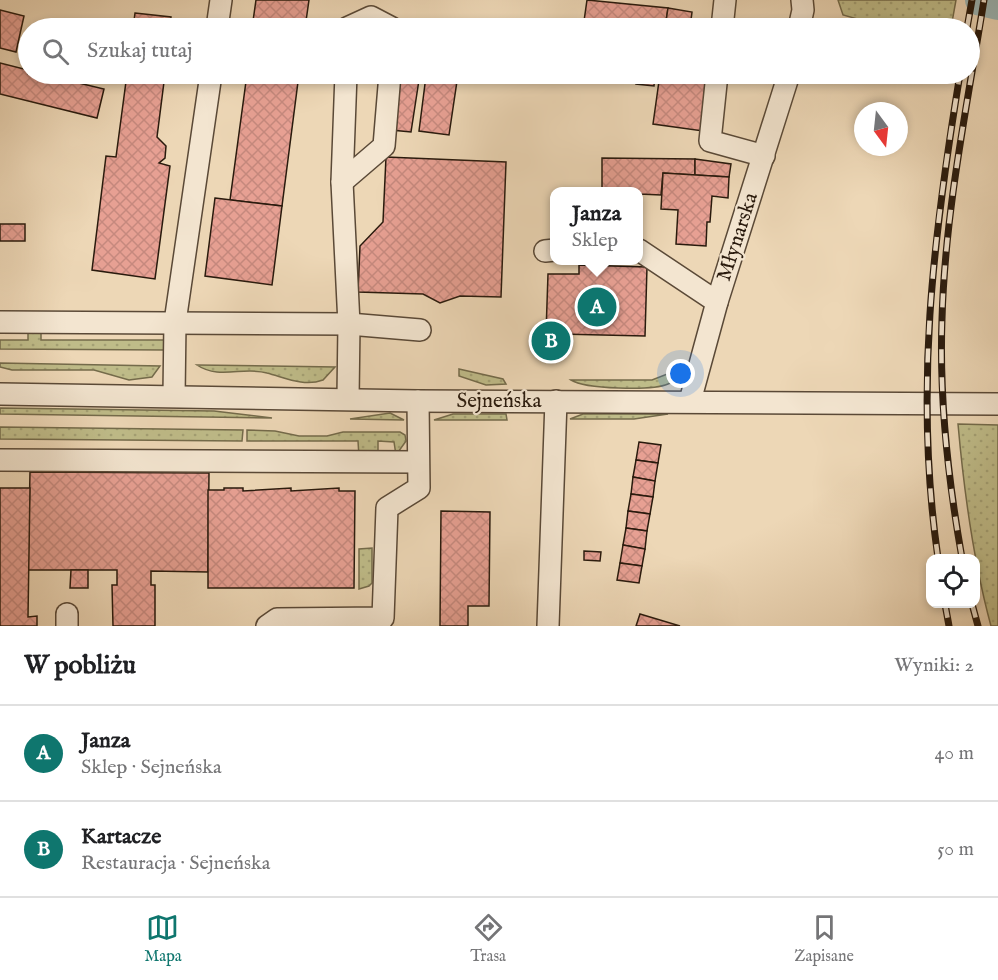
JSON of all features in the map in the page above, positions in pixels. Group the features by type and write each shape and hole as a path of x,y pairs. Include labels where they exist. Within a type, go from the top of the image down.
{"street":[{"path":"218,18 221,0"},
{"path":"723,18 725,0"},
{"path":"801,18 802,0"},
{"path":"174,396 175,322 209,84"},
{"path":"345,84 342,182 349,324 348,399"},
{"path":"342,182 384,146 389,84"},
{"path":"716,84 710,141 764,156"},
{"name":"Młynarska","path":"690,401 717,302 786,84"},
{"path":"643,252 717,302"},
{"path":"0,322 349,324 420,330"},
{"name":"Sejneńska","path":"0,394 418,401 998,404"},
{"path":"267,626 277,619 383,618 387,508 419,488 418,401"},
{"path":"548,626 556,401"},
{"path":"0,460 418,462"}],"shaded area":[{"path":"838,0 956,0 953,18 854,18 843,15"},
{"path":"28,328 41,328 41,340 164,340 164,350 0,349 0,340 28,340"},
{"path":"0,363 160,366 152,377 129,380 94,370 12,370 0,367"},
{"path":"197,365 335,367 323,380 309,383 258,371 214,372"},
{"path":"459,369 503,379 506,384 486,385 459,376"},
{"path":"680,369 686,370 673,382 648,388 604,387 571,380 652,380"},
{"path":"0,408 214,411 272,418 0,414"},
{"path":"390,413 404,420 350,419"},
{"path":"453,414 506,414 507,420 434,420"},
{"path":"583,414 668,414 634,419 570,419"},
{"path":"958,424 998,425 998,626 991,626 980,580 980,554 975,554"},
{"path":"0,427 243,430 242,441 0,439"},
{"path":"247,430 275,431 299,436 327,436 343,432 400,432 405,435 406,441 396,455 394,442 378,441 378,457 359,457 358,441 247,441"},
{"path":"372,548 372,583 359,589 359,549"}],"building":[{"path":"256,0 309,0 306,18 253,18"},
{"path":"587,0 668,8 666,18 584,18"},
{"path":"668,8 692,12 691,18 666,18"},
{"path":"0,10 24,16 18,18 16,52 0,48"},
{"path":"135,13 171,17 171,18 134,18"},
{"path":"0,63 18,68 18,84 83,84 104,89 97,118 0,94"},
{"path":"126,84 164,84 157,137 166,146 165,158 159,163 170,166 155,279 92,270 106,156 116,157"},
{"path":"246,84 298,84 282,206 230,200"},
{"path":"398,84 418,84 411,132 391,130"},
{"path":"425,84 457,84 449,135 419,131"},
{"path":"659,84 710,84 703,131 653,124"},
{"path":"386,157 506,162 501,297 460,296 440,303 423,294 358,292 360,246 383,222"},
{"path":"602,158 695,159 695,175 663,173 661,195 643,194 643,187 602,187"},
{"path":"695,159 731,164 729,177 695,175"},
{"path":"663,173 729,177 728,198 712,196 710,222 707,222 706,246 676,244 678,210 661,209"},
{"path":"215,198 282,206 272,285 205,276"},
{"path":"0,224 25,224 25,241 0,241"},
{"path":"579,265 647,267 645,336 559,334 558,347 541,347 541,332 546,333 548,274 579,274"},
{"path":"639,442 661,445 658,463 636,460"},
{"path":"636,460 658,463 655,481 633,477"},
{"path":"30,472 209,473 208,572 151,571 151,585 155,585 155,626 113,626 112,585 117,585 117,570 28,570"},
{"path":"633,477 655,481 653,497 631,494"},
{"path":"0,488 30,488 28,617 37,616 37,626 0,626"},
{"path":"224,488 243,488 243,491 291,488 291,491 339,488 339,491 355,491 354,588 208,588 208,490 224,490"},
{"path":"631,494 653,497 650,514 628,511"},
{"path":"441,511 490,512 489,606 468,606 468,626 440,626"},
{"path":"628,511 650,514 647,531 626,528"},
{"path":"626,528 647,531 645,549 623,545"},
{"path":"623,545 645,549 642,566 620,563"},
{"path":"584,551 601,552 600,561 584,560"},
{"path":"620,563 642,566 639,583 617,580"},
{"path":"71,570 88,570 88,588 70,588"},
{"path":"640,614 680,626 636,626"}],"waterway":[{"path":"981,0 998,4"}],"railway":[{"path":"969,18 972,0"},
{"path":"980,24 984,0"},
{"path":"938,554 931,496 927,375 935,255 958,84"},
{"path":"961,554 946,439 941,349 947,239 970,84"},
{"path":"946,608 949,626"},
{"path":"973,608 978,626"}],"place":[{"name":"Janza","path":"597,307"},
{"name":"Kartacze","path":"551,341"}]}
